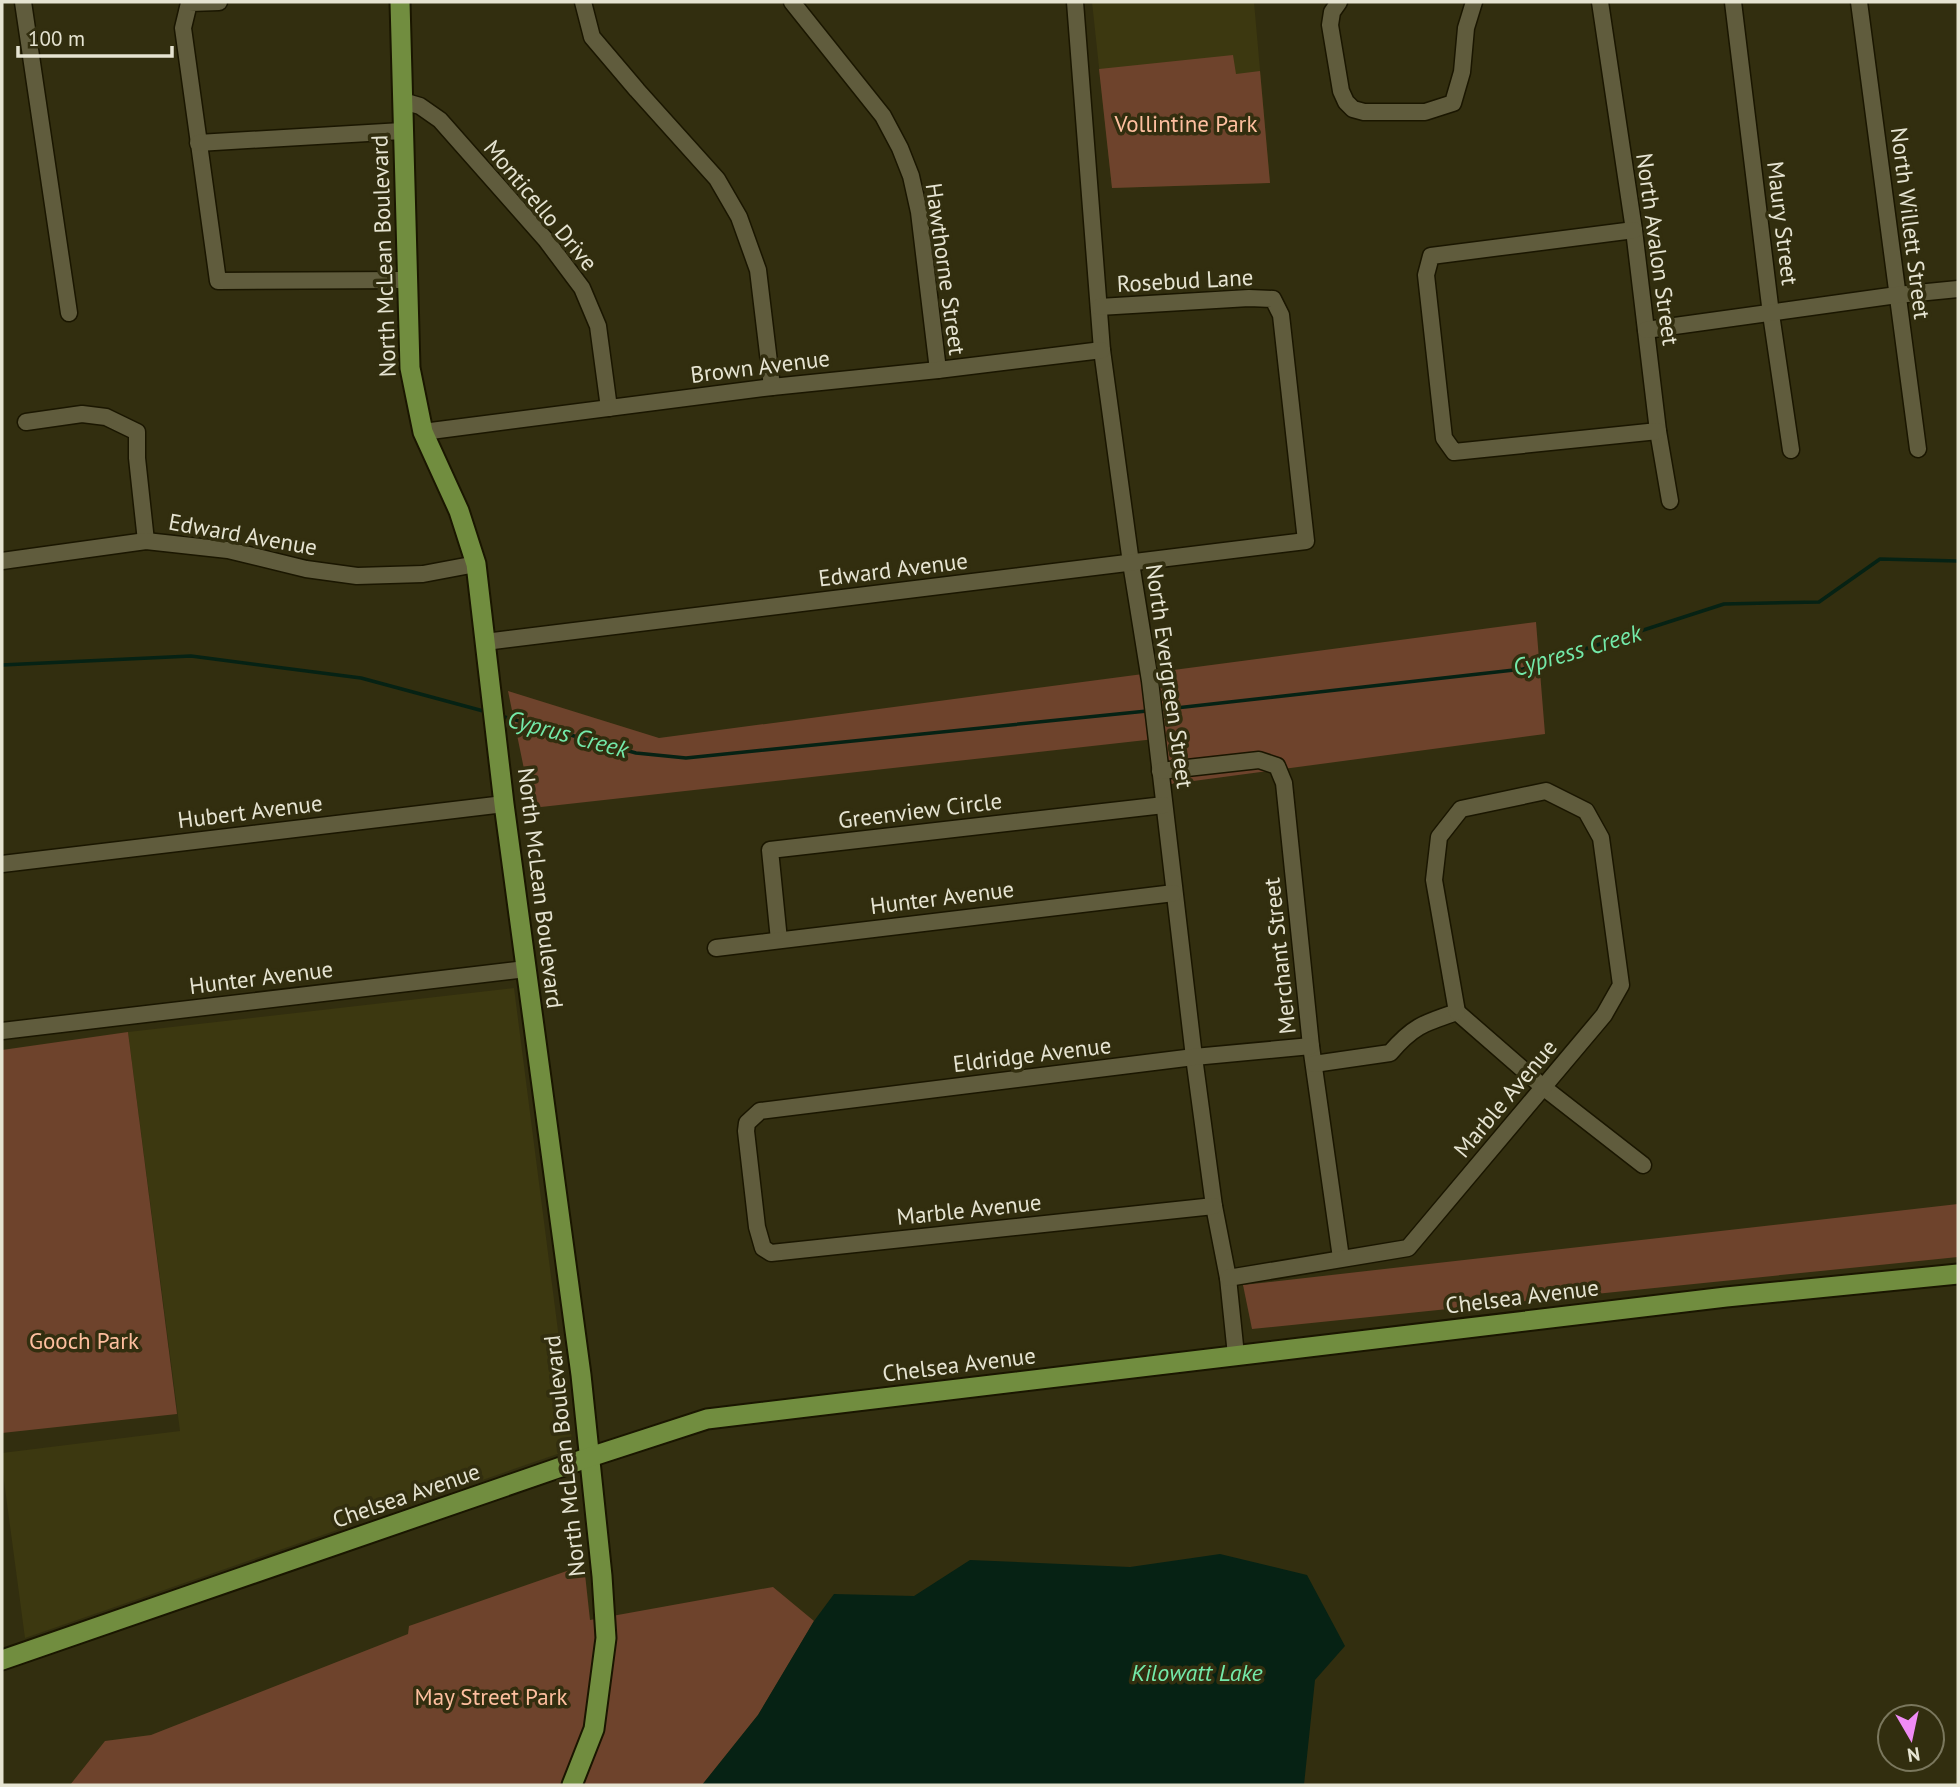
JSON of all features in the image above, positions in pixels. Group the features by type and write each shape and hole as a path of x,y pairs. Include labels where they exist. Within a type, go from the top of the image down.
{"main road":[{"name":"North McLean Boulevard","path":"400,2 410,368 423,432 459,511 477,564 526,969 577,1345 602,1576 606,1639 594,1729 572,1785"},
{"name":"Chelsea Avenue","path":"2,1660 707,1419 1713,1298 1958,1274"}],"street":[{"path":"23,2 68,313"},
{"path":"219,2 189,4 183,28 218,281 407,281"},
{"path":"583,2 592,37 717,179 739,217 758,270 772,387"},
{"name":"Hawthorne Street","path":"792,2 883,116 900,148 911,176 919,212 938,369"},
{"name":"North Evergreen Street","path":"1075,2 1102,349 1150,681 1194,1057 1214,1206 1228,1278 1236,1355"},
{"path":"1339,2 1332,12 1330,25 1341,91 1353,109 1380,113 1425,112 1453,103 1462,72 1466,28 1474,2"},
{"name":"North Avalon Street","path":"1600,2 1670,501"},
{"name":"Maury Street","path":"1733,2 1791,450"},
{"name":"North Willett Street","path":"1859,2 1918,449"},
{"name":"Monticello Drive","path":"403,102 420,106 440,120 546,240 583,288 598,326 609,408"},
{"path":"198,143 402,131"},
{"path":"1634,230 1431,256 1426,275 1444,438 1454,452 1658,430"},
{"path":"1646,330 1958,289"},
{"name":"Rosebud Lane","path":"1099,307 1249,298 1273,299 1281,315 1306,541"},
{"name":"Brown Avenue","path":"423,432 772,387 1102,349"},
{"path":"26,422 82,414 106,417 137,432 137,458 146,541"},
{"name":"Edward Avenue","path":"2,561 146,541 228,550 306,569 357,576 423,574 477,564"},
{"name":"Edward Avenue","path":"485,642 1306,541"},
{"name":"Merchant Street","path":"1160,771 1259,760 1276,766 1284,783 1311,1046 1341,1258"},
{"name":"Marble Avenue","path":"1228,1278 1408,1248 1604,1015 1621,985 1601,838 1586,811 1546,792 1461,809 1438,837 1434,880 1457,1012"},
{"name":"Hubert Avenue","path":"2,864 505,804"},
{"name":"Greenview Circle","path":"779,940 770,850 1164,805"},
{"name":"Hunter Avenue","path":"716,948 1174,892"},
{"name":"Hunter Avenue","path":"2,1031 526,969"},
{"path":"1314,1065 1390,1053 1420,1024 1457,1012 1543,1087 1643,1165"},
{"name":"Eldridge Avenue","path":"771,1254 763,1248 757,1227 746,1131 747,1123 760,1111 1194,1057 1311,1046"},
{"name":"Marble Avenue","path":"771,1254 1214,1206"}],"shaded area":[{"name":"Vollintine Park","path":"1092,2 1254,2 1270,183 1112,188"},
{"path":"514,988 572,1440 569,1450 25,1638 2,1453 180,1431 128,1032"}],"green space":[{"name":"Vollintine Park","path":"1233,55 1236,74 1260,71 1270,183 1112,188 1099,69"},
{"path":"1536,622 1545,734 1171,784 1164,738 532,808 508,691 659,738"},
{"name":"Gooch Park","path":"128,1032 177,1414 2,1433 2,1050"},
{"path":"1958,1204 1958,1257 1252,1329 1243,1285"},
{"name":"May Street Park","path":"584,1565 590,1620 773,1587 814,1621 758,1715 702,1785 70,1785 105,1741 151,1735 408,1634 409,1626"}],"water":[{"name":"Kilowatt Lake","path":"1220,1554 1307,1575 1345,1646 1315,1680 1304,1785 702,1785 758,1715 814,1621 834,1594 914,1596 970,1560 1130,1567"}],"waterway":[{"name":"Cypress Creek","path":"1158,710 1523,669 1724,604 1819,602 1880,559 1958,561"},
{"name":"Cyprus Creek","path":"2,665 191,656 361,678 487,712"},
{"name":"Cyprus Creek","path":"501,716 636,753 686,758 1147,711"}]}
